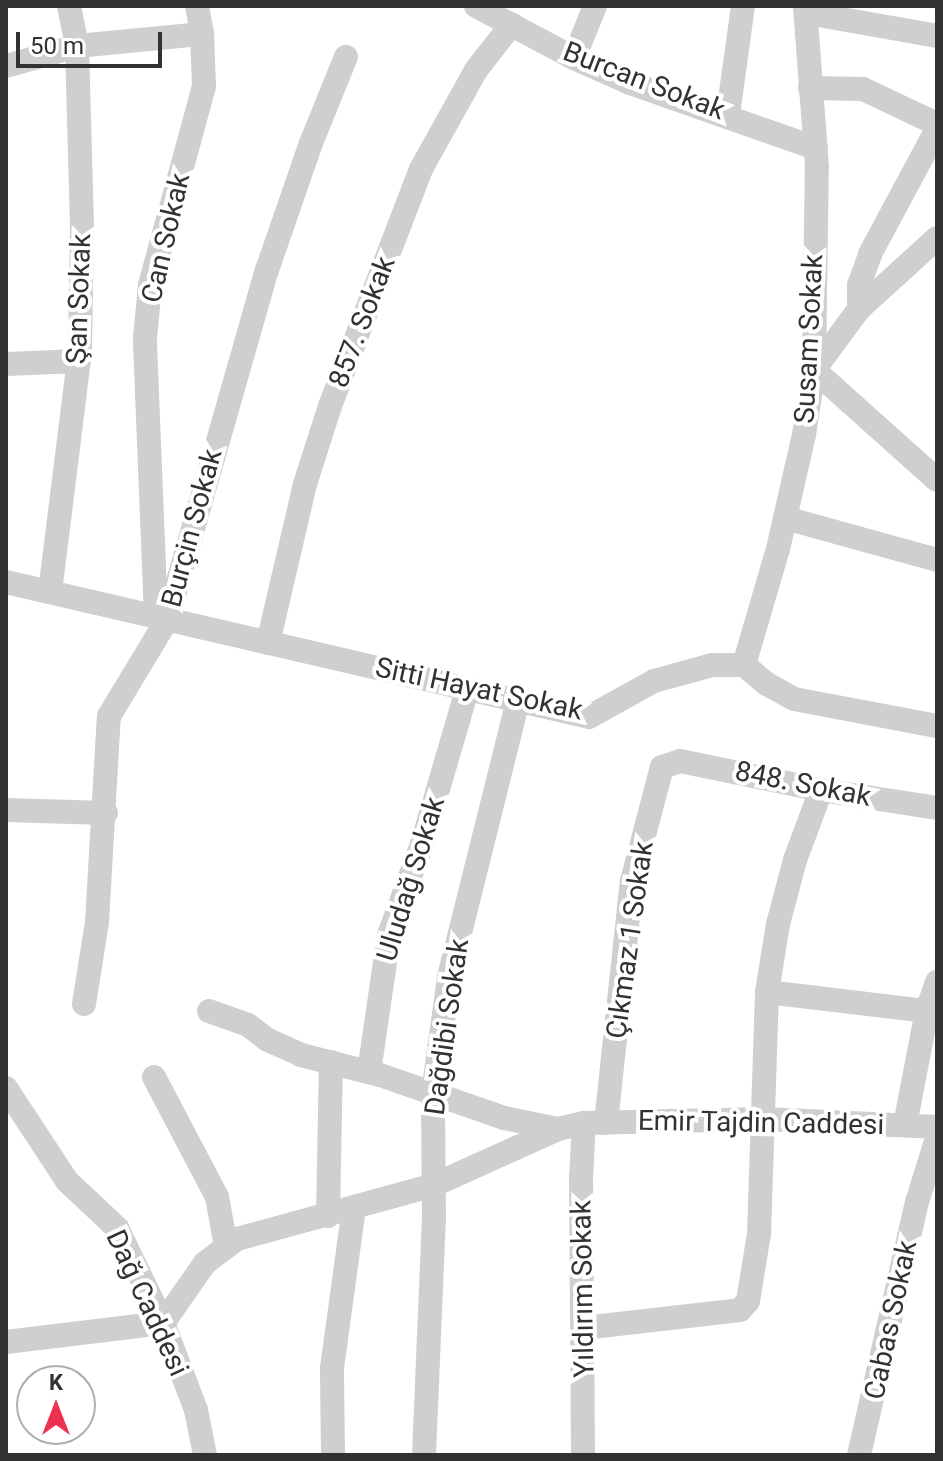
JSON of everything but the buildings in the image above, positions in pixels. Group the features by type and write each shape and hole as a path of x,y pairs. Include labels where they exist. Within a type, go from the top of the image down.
{"street":[{"name":"Şan Sokak","path":"50,592 79,361 82,226 77,46 69,6"},
{"name":"Can Sokak","path":"162,618 145,338 150,285 204,86 202,34 197,6"},
{"name":"Burcan Sokak","path":"476,6 574,58 630,83 728,114 816,148"},
{"path":"574,58 595,6"},
{"path":"728,114 743,6"},
{"path":"806,10 937,36"},
{"name":"Susam Sokak","path":"744,665 785,518 804,435 814,370 816,148 806,10"},
{"name":"857. Sokak","path":"268,643 305,484 325,419 421,169 476,70 512,24"},
{"path":"6,66 77,46 202,34"},
{"name":"Burçin Sokak","path":"84,1004 97,922 106,813 104,766 109,716 162,618 267,270 311,143 346,57"},
{"path":"810,88 863,89 937,126 870,254 859,285 859,309"},
{"path":"937,238 859,309 814,370 937,480"},
{"path":"6,364 79,361"},
{"path":"785,518 937,560"},
{"name":"Sitti Hayat Sokak","path":"6,582 589,717 654,681 712,665 744,665"},
{"path":"744,665 767,684 794,699 937,726"},
{"name":"Uludağ Sokak","path":"369,1072 389,935 422,844 467,690"},
{"name":"Dağdibi Sokak","path":"424,1455 434,1185 433,1093 449,977 518,701"},
{"name":"848. Sokak","path":"669,762 702,765 821,790 937,808"},
{"name":"Çıkmaz 1 Sokak","path":"595,1123 632,881 662,767 669,762"},
{"path":"583,1328 744,1308 759,1234 767,992 778,924 791,873 821,790"},
{"path":"6,810 106,813"},
{"path":"905,1125 927,1011 937,982"},
{"path":"767,992 927,1011"},
{"path":"209,1011 248,1025 268,1040 301,1055 369,1072 504,1118 558,1129"},
{"path":"328,1216 331,1062"},
{"path":"154,1077 217,1197 226,1247"},
{"name":"Dağ Caddesi","path":"6,1088 67,1181 117,1228 163,1323 196,1410 205,1455"},
{"name":"Emir Tajdin Caddesi","path":"558,1129 595,1123 763,1119 937,1127"},
{"name":"Yıldırım Sokak","path":"583,1455 581,1178 595,1123"},
{"path":"6,1342 163,1323 205,1263 237,1239 434,1185 558,1129"},
{"name":"Cabas Sokak","path":"859,1455 917,1202 937,1138"},
{"path":"333,1455 332,1368 354,1208"}]}
